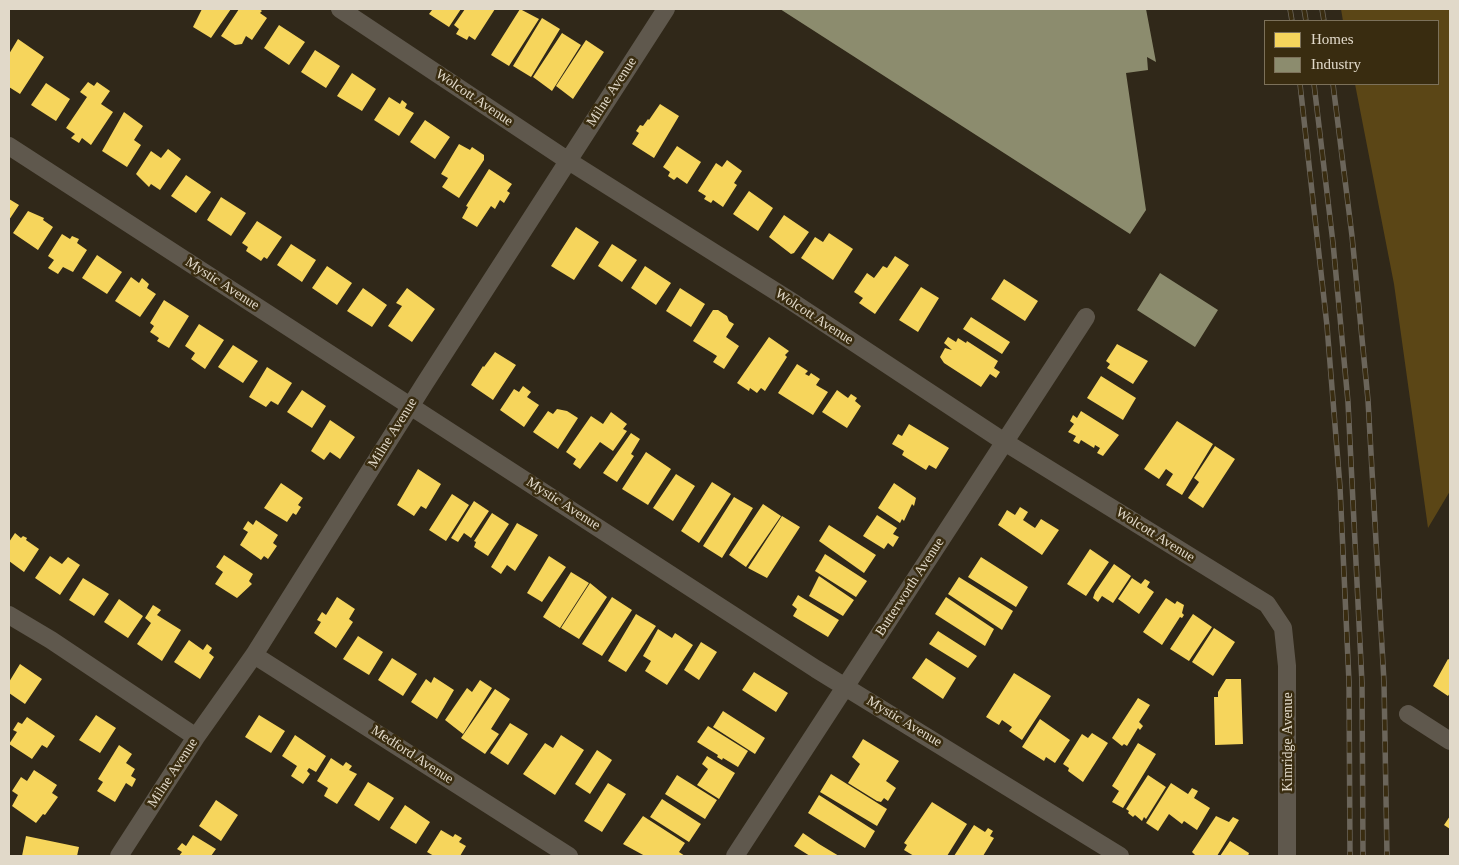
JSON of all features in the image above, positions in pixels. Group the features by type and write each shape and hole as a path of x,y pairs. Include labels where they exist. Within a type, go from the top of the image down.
{"street":[{"name":"Wolcott Avenue","path":"340,9 568,160 791,301 1003,441 1267,604 1272,616 1283,628"},
{"name":"Milne Avenue","path":"119,856 196,737 254,655 410,406 666,9"},
{"name":"Mystic Avenue","path":"9,146 845,687 1120,856"},
{"name":"Butterworth Avenue","path":"735,856 1003,441 1086,317"},
{"path":"9,615 51,640 196,737"},
{"name":"Kimridge Avenue","path":"1283,628 1288,698 1287,856"},
{"name":"Medford Avenue","path":"254,655 569,856"},
{"path":"1408,714 1450,741"}],"shaded area":[{"path":"1341,9 1450,9 1450,491 1428,528 1394,284 1355,85 1439,85 1439,20 1343,20"}],"building: Homes":[{"path":"202,9 231,9 211,38 193,27"},
{"path":"239,9 259,9 262,11 260,13 267,18 252,40 246,36 242,44 235,45 221,36"},
{"path":"429,9 461,9 449,27 429,14 432,10"},
{"path":"465,9 495,9 475,40 469,36 467,40 456,34 459,29 454,25"},
{"path":"520,9 539,19 509,66 491,55"},
{"path":"542,18 560,29 531,77 513,66"},
{"path":"279,25 305,42 289,65 264,48"},
{"path":"562,33 581,45 552,91 533,77"},
{"path":"18,39 44,57 20,94 9,87 9,54"},
{"path":"586,40 604,52 573,99 556,86"},
{"path":"315,50 340,66 326,88 301,72"},
{"path":"352,73 376,89 362,111 337,96"},
{"path":"88,82 94,86 97,82 110,91 101,104 113,112 91,145 82,138 79,143 71,138 75,134 66,128 87,97 80,92"},
{"path":"46,83 70,99 56,121 31,105"},
{"path":"389,97 400,104 402,100 407,104 405,108 414,113 399,136 374,120"},
{"path":"660,104 679,116 654,158 632,144 639,133 636,131 640,125 643,126 649,120"},
{"path":"124,112 143,126 134,140 141,145 127,167 102,151"},
{"path":"425,120 450,137 435,159 410,142"},
{"path":"459,144 470,150 472,147 484,155 484,160 459,198 442,187 448,178 441,174"},
{"path":"677,146 701,162 687,184 677,177 674,180 668,176 670,172 663,167"},
{"path":"168,149 181,159 160,190 151,184 149,187 136,174 151,151 161,158"},
{"path":"727,160 742,171 734,183 737,185 723,207 713,200 711,203 704,199 706,196 698,191 716,163 722,167"},
{"path":"489,169 512,184 507,191 510,193 504,203 500,200 495,209 491,206 477,227 462,218 468,207 466,206"},
{"path":"186,175 211,192 196,213 171,196"},
{"path":"749,191 773,208 758,231 733,214"},
{"path":"221,197 246,213 231,236 207,220"},
{"path":"9,199 19,205 9,220"},
{"path":"28,211 44,218 43,220 53,227 38,250 13,233"},
{"path":"784,215 809,232 794,253 791,254 769,237"},
{"path":"257,221 282,237 267,259 264,257 261,261 246,251 248,247 242,243"},
{"path":"576,227 599,242 574,280 551,266"},
{"path":"829,233 853,249 833,280 801,258 815,237 823,242"},
{"path":"62,234 70,239 72,236 79,239 77,243 87,250 73,272 63,267 58,274 48,268 54,260 48,256"},
{"path":"291,244 316,260 302,282 277,265"},
{"path":"612,244 637,260 622,282 598,266"},
{"path":"97,255 122,272 107,294 82,278"},
{"path":"895,256 909,265 875,314 859,303 863,298 854,292 867,273 874,278 883,266 887,268"},
{"path":"327,266 352,283 337,305 312,288"},
{"path":"645,266 671,283 656,305 631,288"},
{"path":"131,277 139,283 142,278 149,284 147,288 156,294 140,317 115,301"},
{"path":"1004,279 1038,301 1025,321 991,299"},
{"path":"921,287 939,298 918,332 899,320"},
{"path":"363,288 387,305 372,327 347,311"},
{"path":"407,288 435,309 412,342 388,326 402,306 396,303"},
{"path":"680,288 705,304 691,327 666,311"},
{"path":"164,300 189,316 169,348 157,341 159,338 150,332 154,326 150,323"},
{"path":"713,310 718,310 727,316 729,321 734,324 726,337 739,346 724,369 713,362 717,356 693,341"},
{"path":"971,317 1010,342 1002,354 963,329"},
{"path":"199,324 224,340 205,369 191,359 195,353 185,346"},
{"path":"769,337 789,351 785,355 787,357 765,391 761,388 757,393 750,388 749,391 737,383"},
{"path":"948,337 956,342 958,338 966,343 967,341 998,361 994,368 1000,372 996,378 990,374 981,387 944,363 940,357 945,348 952,350 944,343"},
{"path":"1117,344 1148,361 1133,384 1107,368 1110,364 1106,361"},
{"path":"233,345 258,361 243,383 218,367"},
{"path":"495,352 516,365 493,400 471,385"},
{"path":"797,364 808,371 805,374 809,376 811,373 820,379 816,385 828,392 813,415 778,393"},
{"path":"267,367 292,383 278,405 271,401 266,407 249,397"},
{"path":"1101,376 1136,398 1123,420 1087,398"},
{"path":"523,386 531,392 527,397 539,405 524,427 500,410 514,389 519,392"},
{"path":"302,390 326,406 312,428 287,412"},
{"path":"837,390 848,398 851,394 857,398 855,401 861,406 847,428 822,412"},
{"path":"557,409 567,411 578,418 558,449 533,432 548,411 553,414"},
{"path":"1081,411 1119,435 1103,456 1097,453 1100,448 1095,445 1094,448 1081,440 1079,444 1073,441 1076,436 1068,432 1074,424 1070,421 1073,415 1077,418"},
{"path":"611,412 627,424 623,429 627,431 613,451 600,442 580,469 573,464 576,459 566,452 591,416 603,424"},
{"path":"330,420 355,437 340,459 330,452 324,460 311,451"},
{"path":"1177,421 1213,444 1182,495 1166,485 1173,474 1166,469 1159,479 1144,469"},
{"path":"909,424 949,448 936,469 929,465 926,470 902,455 904,451 892,444 898,434 902,436"},
{"path":"631,433 640,439 631,454 634,456 617,482 603,473"},
{"path":"1215,446 1235,459 1203,508 1188,498 1199,482 1194,478"},
{"path":"646,452 671,469 648,505 622,489"},
{"path":"418,469 441,484 426,509 421,506 414,516 397,505"},
{"path":"676,474 695,486 673,521 653,508"},
{"path":"712,482 731,494 699,543 681,531"},
{"path":"281,483 303,498 298,505 301,507 296,515 293,513 287,522 264,508"},
{"path":"894,483 916,498 914,506 912,504 904,521 902,519 900,523 878,508"},
{"path":"452,494 469,505 446,541 429,530"},
{"path":"734,497 753,508 722,558 703,546"},
{"path":"474,501 489,511 471,538 464,533 458,542 451,538"},
{"path":"763,504 781,516 746,567 729,555"},
{"path":"1020,507 1028,512 1023,520 1035,528 1041,519 1059,530 1042,555 998,525 1007,510 1015,515"},
{"path":"492,513 509,524 488,556 474,547 476,542 474,541"},
{"path":"877,515 897,528 893,534 899,537 893,547 888,543 884,549 863,536"},
{"path":"782,516 800,527 767,578 748,568"},
{"path":"256,520 278,535 273,543 277,546 268,559 264,556 261,560 240,545 248,532 243,529 248,521 253,525"},
{"path":"517,523 538,535 515,571 507,565 501,574 491,567"},
{"path":"829,525 876,555 864,573 819,541"},
{"path":"15,533 21,538 23,536 27,538 26,540 39,549 24,572 9,561 9,542"},
{"path":"1090,549 1109,562 1086,596 1067,584"},
{"path":"825,554 867,581 856,597 815,571"},
{"path":"224,555 253,574 249,581 252,584 237,598 215,584 223,572 216,567"},
{"path":"50,556 62,564 68,557 80,565 60,595 35,578"},
{"path":"549,556 566,567 542,602 527,593"},
{"path":"981,557 1028,587 1016,607 968,577"},
{"path":"1114,564 1131,576 1113,603 1102,596 1098,602 1093,598 1095,592"},
{"path":"571,572 589,583 560,628 543,617"},
{"path":"819,576 854,600 843,616 809,596"},
{"path":"959,577 1013,611 1002,630 948,594"},
{"path":"83,578 109,594 94,616 69,600"},
{"path":"1132,578 1141,584 1145,579 1150,582 1147,587 1154,592 1139,614 1118,599"},
{"path":"590,583 607,597 579,639 561,628"},
{"path":"798,595 839,620 828,637 793,616 797,609 792,605"},
{"path":"337,597 355,609 349,619 353,622 336,648 314,633 321,622 317,620 322,612 326,615"},
{"path":"612,597 632,610 602,656 582,644"},
{"path":"946,597 994,629 985,646 935,614"},
{"path":"1166,598 1175,604 1177,601 1184,605 1182,613 1184,615 1182,618 1180,617 1162,645 1143,632"},
{"path":"119,599 143,616 128,638 104,622"},
{"path":"153,605 161,610 157,615 181,630 162,661 137,644 151,623 145,618"},
{"path":"636,614 656,626 626,672 608,661"},
{"path":"1193,614 1212,627 1189,661 1170,649"},
{"path":"1214,628 1235,642 1213,676 1192,662"},
{"path":"658,629 672,638 675,633 693,645 667,685 645,671 651,661 643,656"},
{"path":"938,631 977,656 968,668 929,644"},
{"path":"358,636 383,652 369,675 343,659"},
{"path":"189,640 203,650 207,644 212,648 209,653 214,657 200,679 174,662"},
{"path":"701,642 717,652 699,680 684,670"},
{"path":"392,658 417,674 403,696 378,680"},
{"path":"926,658 956,678 943,699 912,678"},
{"path":"1448,659 1450,660 1450,693 1448,696 1433,686"},
{"path":"20,664 42,679 25,704 9,693 9,682"},
{"path":"754,672 788,693 776,712 742,690"},
{"path":"1014,673 1051,696 1022,740 1009,731 1012,727 1002,720 999,725 986,717"},
{"path":"434,677 454,690 437,719 411,702 426,679 431,683"},
{"path":"1226,679 1241,679 1243,744 1215,745 1214,697 1218,697 1218,692"},
{"path":"480,680 492,688 463,734 445,720 467,688 472,692"},
{"path":"495,689 510,699 491,729 499,734 485,754 461,738"},
{"path":"1138,698 1150,705 1139,722 1143,726 1140,730 1138,728 1127,746 1124,744 1122,746 1112,738"},
{"path":"723,711 765,738 755,754 713,727"},
{"path":"96,715 116,728 100,753 79,740"},
{"path":"259,715 285,731 271,753 245,737"},
{"path":"27,717 55,736 47,748 42,745 32,759 9,744 17,732 13,730 18,722 22,724"},
{"path":"1040,719 1070,740 1055,763 1046,757 1044,761 1022,747"},
{"path":"510,723 528,734 508,765 490,753"},
{"path":"708,726 748,751 738,767 723,758 722,760 717,757 718,755 697,742"},
{"path":"1092,733 1108,743 1083,782 1068,771 1069,768 1063,764 1082,734 1088,738"},
{"path":"295,735 326,756 316,772 309,768 307,771 310,774 303,784 291,776 297,766 282,756"},
{"path":"561,735 584,750 555,795 523,774 545,743 553,748"},
{"path":"863,739 899,761 886,781 896,788 888,801 884,798 881,802 877,801 848,783 860,764 852,757"},
{"path":"1138,743 1156,754 1123,808 1112,802 1119,791 1112,786"},
{"path":"119,745 132,754 126,763 135,769 131,776 136,779 132,787 126,783 115,802 97,791 103,782 98,779"},
{"path":"597,750 612,760 590,794 575,784"},
{"path":"707,756 735,773 719,799 697,785 708,769 702,764"},
{"path":"331,758 343,766 346,762 352,766 349,770 357,774 337,804 324,796 328,788 317,781"},
{"path":"34,770 57,785 52,793 58,797 45,815 43,814 36,823 12,806 18,795 12,791 21,777 27,781"},
{"path":"831,774 887,809 877,826 820,792"},
{"path":"677,775 717,800 705,819 665,794"},
{"path":"1148,775 1166,787 1146,819 1144,817 1142,821 1135,815 1133,817 1126,809"},
{"path":"368,782 394,798 379,821 354,805"},
{"path":"608,783 626,794 602,832 584,821"},
{"path":"1171,783 1188,794 1192,788 1198,791 1194,798 1210,808 1197,830 1184,821 1182,824 1169,814 1158,831 1146,823"},
{"path":"819,795 875,831 865,848 808,813"},
{"path":"662,799 701,824 689,842 650,817"},
{"path":"216,800 238,815 221,841 199,826"},
{"path":"932,802 967,824 947,856 914,856 904,850 907,845 904,843"},
{"path":"405,805 430,822 416,844 390,828"},
{"path":"643,816 685,843 679,852 685,856 645,856 623,844"},
{"path":"1216,816 1229,822 1233,817 1239,820 1217,856 1196,856 1192,852"},
{"path":"1450,816 1450,829 1444,825"},
{"path":"974,825 985,832 988,828 993,831 990,836 994,838 983,856 954,856"},
{"path":"441,830 453,837 455,834 462,838 459,842 466,846 460,856 434,856 427,852"},
{"path":"803,833 839,856 810,856 794,846"},
{"path":"193,835 216,849 211,856 179,856 182,852 177,849 182,843 186,846"},
{"path":"26,836 79,847 77,856 22,856"},
{"path":"1230,841 1249,853 1248,856 1220,856"}],"building: Industry":[{"path":"780,9 1146,9 1156,62 1147,57 1148,70 1126,73 1146,210 1130,234"},
{"path":"1160,273 1218,310 1195,347 1137,310"}],"railway":[{"path":"1290,9 1292,20"},
{"path":"1304,9 1306,20"},
{"path":"1322,9 1324,20"},
{"path":"1300,85 1327,326 1340,487 1349,682 1350,856"},
{"path":"1314,85 1333,243 1348,402 1362,683 1363,856"},
{"path":"1333,85 1352,236 1368,400 1384,682 1387,856"}]}
